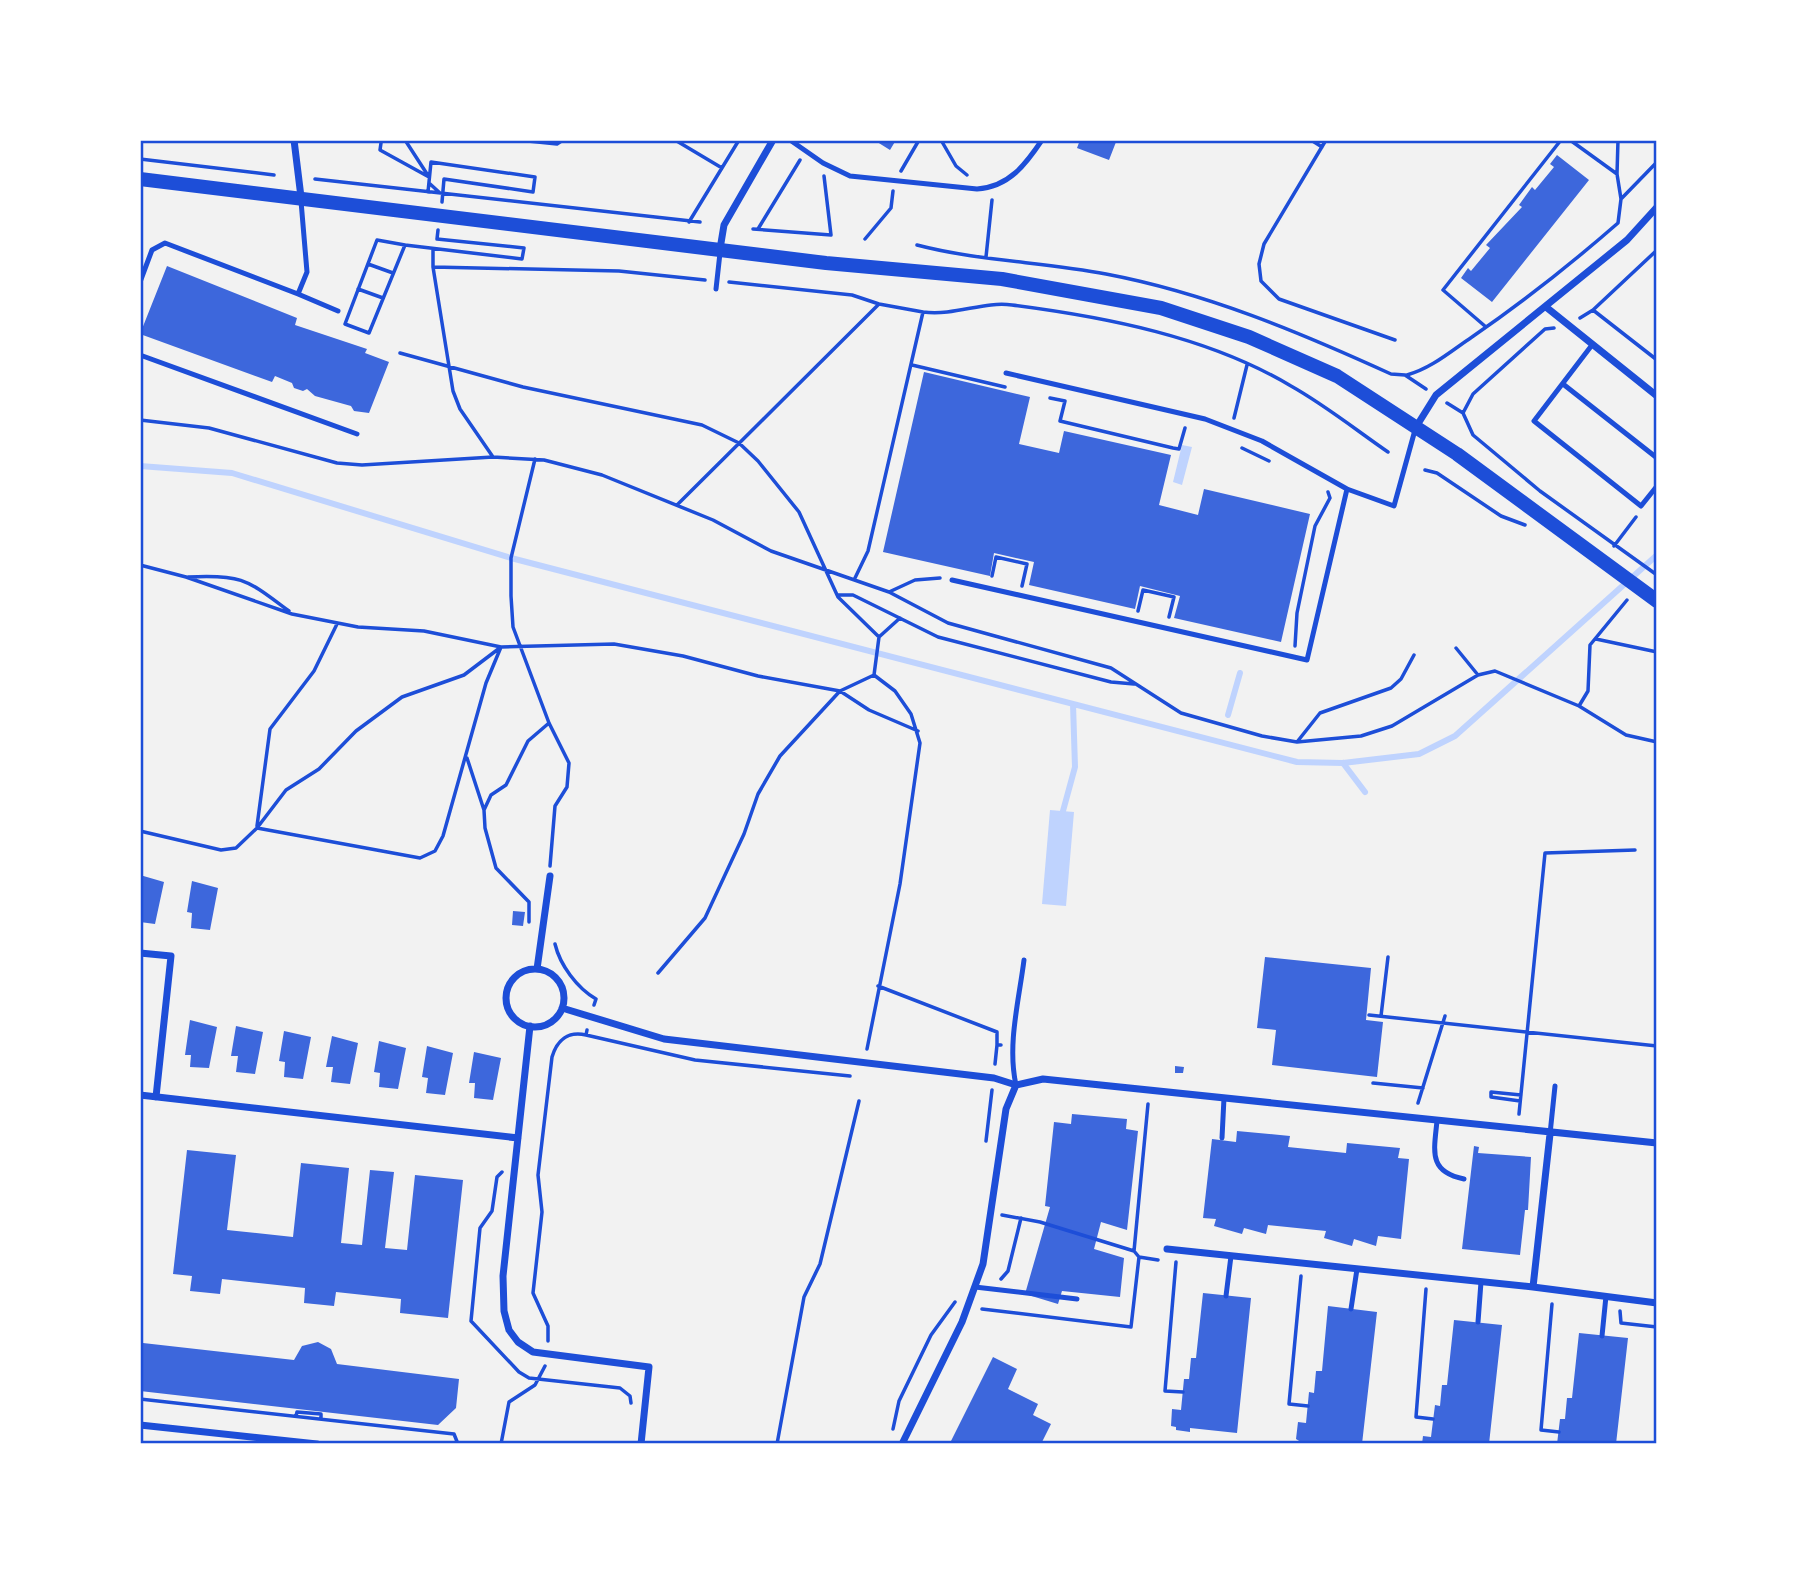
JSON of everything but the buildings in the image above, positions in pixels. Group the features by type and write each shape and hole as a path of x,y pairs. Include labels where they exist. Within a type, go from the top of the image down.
{"main road":[{"path":"140,179 720,250 1002,279 1161,308 1210,323 1302,359 1337,376 1498,482 1657,601"}],"street":[{"path":"294,140 300,197"},
{"path":"720,250 724,225 773,140"},
{"path":"1416,428 1436,395 1627,240 1657,207"},
{"path":"1546,307 1657,396"},
{"path":"537,969 550,876"},
{"path":"140,953 171,956 156,1097"},
{"path":"537,969 558,979 564,993 562,1008 546,1024 530,1026 515,1018 506,997 516,976 537,969"},
{"path":"562,1008 590,1019 664,1039 993,1078 1016,1085 1043,1079 1550,1134 1657,1143"},
{"path":"530,1026 503,1276 504,1311 509,1330 518,1342 547,1356 649,1367 642,1444"},
{"path":"902,1444 962,1322 983,1264 993,1214 1006,1109 1016,1085"},
{"path":"140,1095 518,1138"},
{"path":"1533,1287 1550,1134"},
{"path":"1167,1249 1533,1287 1657,1303"},
{"path":"140,1425 317,1444"}],"lane":[{"path":"790,140 823,163 850,176 978,189 993,186 1025,166 1042,140"},
{"path":"298,294 307,272 300,197"},
{"path":"140,282 152,250 160,244 171,243 338,312"},
{"path":"716,289 720,250"},
{"path":"1592,345 1534,421 1641,506 1657,486"},
{"path":"140,355 357,434"},
{"path":"1006,373 1205,419 1262,441 1347,489 1394,506 1416,428"},
{"path":"1563,384 1657,458"},
{"path":"952,580 1307,660 1347,489"},
{"path":"1016,1085 1012,1069 1013,1046 1024,960"},
{"path":"1550,1134 1555,1086"},
{"path":"1222,1138 1224,1098"},
{"path":"1437,1121 1434,1149 1437,1165 1448,1176 1464,1179"},
{"path":"1226,1296 1231,1256"},
{"path":"1352,1309 1357,1269"},
{"path":"1478,1322 1481,1282"},
{"path":"975,1287 1077,1300"},
{"path":"1602,1336 1606,1296"}],"path":[{"path":"405,140 429,180 441,194"},
{"path":"518,140 557,144 562,140"},
{"path":"675,140 722,168"},
{"path":"689,222 739,140"},
{"path":"900,172 919,140"},
{"path":"941,140 956,166 979,184 993,186 986,257"},
{"path":"1311,140 1322,147"},
{"path":"1326,140 1264,244 1259,264 1261,281 1279,299 1395,340"},
{"path":"1486,327 1443,290 1562,140"},
{"path":"1570,140 1617,174"},
{"path":"1405,375 1422,370 1538,290 1618,223 1621,199 1617,174 1618,140"},
{"path":"381,143 380,150 429,180"},
{"path":"806,150 756,229 831,235 823,163"},
{"path":"140,159 274,175"},
{"path":"428,192 431,162"},
{"path":"1621,199 1657,162"},
{"path":"315,179 700,222"},
{"path":"865,239 891,208 895,181"},
{"path":"405,245 369,333 345,324 377,240 433,249 433,267 449,369 460,409 493,457"},
{"path":"1463,413 1473,394 1545,330 1554,328 1566,334 1657,250"},
{"path":"368,264 393,273"},
{"path":"433,267 619,271 707,280"},
{"path":"729,282 852,295 879,304 945,315 1008,304 1147,331 1201,346 1291,385 1388,452"},
{"path":"358,289 383,298"},
{"path":"1008,304 1010,294"},
{"path":"678,504 879,304"},
{"path":"1593,310 1657,360"},
{"path":"855,578 868,551 923,312"},
{"path":"400,353 449,369 581,401 691,422 740,443 772,477 799,512 823,568 846,607 879,637"},
{"path":"1234,421 1247,365"},
{"path":"911,367 1016,390"},
{"path":"1041,395 1065,401 1060,421 1179,449 1184,428 1195,430"},
{"path":"140,420 209,428 350,464 493,457 535,459 602,475 678,504 771,551 889,592 948,623 1080,657 1111,668 1181,713 1262,736 1297,742 1361,736 1392,726 1478,675 1495,671 1579,706 1626,735 1657,742"},
{"path":"1236,445 1270,461"},
{"path":"535,459 510,567 513,627 543,700 549,723 569,764 567,787 555,806 550,876"},
{"path":"1425,470 1437,473 1501,516"},
{"path":"1282,645 1294,648 1297,613 1315,526 1330,498 1326,489"},
{"path":"1634,520 1614,546 1657,574 1649,580"},
{"path":"991,579 996,557 1007,559 1027,564 1022,586 1035,589"},
{"path":"140,565 186,577 292,614 338,624 424,631 501,647 614,644 683,656 758,676 840,691 869,710 918,731"},
{"path":"186,577 232,577 252,582 292,614"},
{"path":"889,592 915,580 934,577 952,580"},
{"path":"1125,609 1138,612 1143,590 1174,597 1169,619 1181,622"},
{"path":"837,594 853,595 938,637 1111,682 1135,684"},
{"path":"1579,706 1588,691 1587,658 1590,645 1634,594"},
{"path":"874,675 879,637 900,618"},
{"path":"257,828 270,729 314,671 338,624"},
{"path":"1596,639 1657,652"},
{"path":"257,828 420,858 435,851 443,836 486,683 501,647"},
{"path":"140,831 220,850 236,848 257,828 286,790 319,769 356,732 392,704 402,697 464,675 501,647"},
{"path":"1456,648 1478,675"},
{"path":"1297,742 1313,718 1326,709 1391,688 1401,679 1414,654"},
{"path":"658,973 705,918 744,834 758,794 780,757 840,691 874,675"},
{"path":"867,1049 900,884 920,743 911,715 895,691 874,675"},
{"path":"484,810 491,794 506,785 528,741 549,723"},
{"path":"466,756 484,810 485,828 496,868 530,902 528,938 541,946"},
{"path":"1519,1114 1545,853 1635,850"},
{"path":"501,1444 509,1402 540,1380 547,1356 548,1326 533,1293 542,1212 538,1175 556,1045 565,1036 586,1035 596,999 575,981 557,954 552,933"},
{"path":"1381,1016 1388,957"},
{"path":"878,986 997,1032 985,1152"},
{"path":"1369,1015 1657,1046"},
{"path":"1418,1103 1445,1016"},
{"path":"997,1045 1013,1046"},
{"path":"1373,1083 1423,1088"},
{"path":"1491,1092 1520,1098 1491,1097 1491,1092"},
{"path":"777,1444 804,1297 820,1264 859,1101"},
{"path":"1134,1251 1149,1102"},
{"path":"538,1175 499,1173 492,1211 480,1228 470,1316 473,1325 519,1373 540,1380 620,1388 630,1396 631,1406"},
{"path":"993,1214 1021,1218 1134,1251 1139,1257 1166,1261 1167,1249"},
{"path":"998,1283 1008,1271 1021,1218"},
{"path":"982,1309 1130,1327 1139,1257"},
{"path":"1176,1262 1165,1391 1183,1392"},
{"path":"1301,1276 1289,1404 1308,1406"},
{"path":"894,1427 899,1401 931,1335 955,1302 959,1289"},
{"path":"1426,1289 1416,1417 1433,1419"},
{"path":"1552,1304 1541,1430 1559,1432"},
{"path":"140,1399 454,1434 458,1444"},
{"path":"296,1416 297,1412 309,1412 321,1415 321,1419"}],"water":[{"path":"1182,445 1192,447 1182,485 1173,482"},
{"path":"1050,810 1074,812 1066,906 1042,904"}],"waterway":[{"path":"140,466 232,473 511,558 1297,762 1343,763 1419,754 1455,736 1657,555"},
{"path":"1228,715 1240,673"},
{"path":"1063,811 1075,767 1073,704"},
{"path":"1343,763 1365,792"}]}
